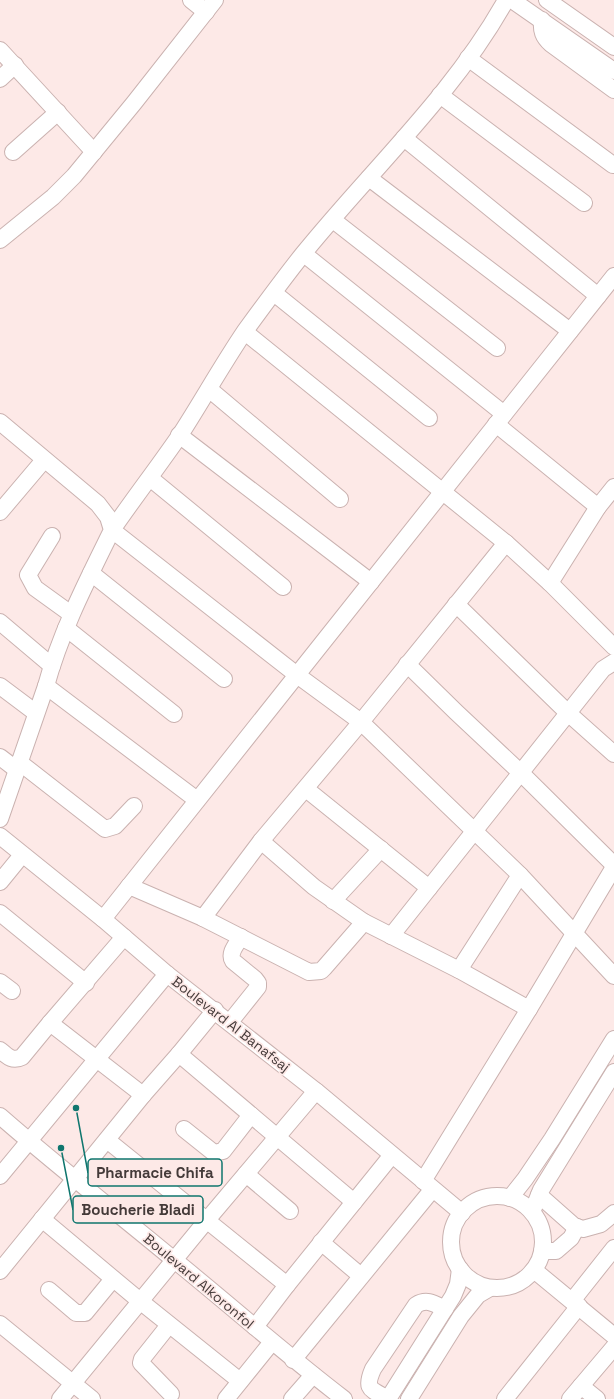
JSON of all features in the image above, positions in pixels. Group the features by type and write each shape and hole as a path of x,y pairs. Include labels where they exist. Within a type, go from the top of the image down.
{"street":[{"path":"0,240 53,196 74,176 210,6 191,0"},
{"path":"0,818 68,621 112,530 179,435 245,332 304,254 440,95 494,21 506,0"},
{"path":"512,0 614,71"},
{"path":"547,0 614,48"},
{"path":"542,20 541,28 543,34 551,44 614,90"},
{"path":"0,50 94,152"},
{"path":"468,58 613,165"},
{"path":"0,78 14,65"},
{"path":"440,95 584,203"},
{"path":"13,152 58,112"},
{"path":"404,138 598,296"},
{"path":"369,178 570,332"},
{"path":"333,220 497,348"},
{"path":"304,254 500,419 598,507"},
{"path":"103,919 614,276"},
{"path":"274,293 429,418"},
{"path":"245,332 506,543 550,583 614,647"},
{"path":"209,389 340,499"},
{"path":"0,422 98,504 108,517 112,530 297,675 361,722 520,875 614,976"},
{"path":"179,435 371,582"},
{"path":"0,512 44,460"},
{"path":"150,478 283,587"},
{"path":"550,583 598,507 614,487"},
{"path":"52,536 28,575 35,588 68,621 174,714"},
{"path":"203,918 261,841 306,789 506,543"},
{"path":"91,573 224,679"},
{"path":"456,604 568,713 614,754"},
{"path":"0,622 52,666"},
{"path":"391,936 603,669 614,662"},
{"path":"293,1360 361,1276 428,1185 529,1009 614,866 521,773 407,664"},
{"path":"0,686 36,713"},
{"path":"46,686 197,800"},
{"path":"0,757 18,766 105,829 115,826 134,806"},
{"path":"306,789 429,888"},
{"name":"Boulevard Al Banafsaj","path":"0,836 103,919 167,974 316,1090 462,1213"},
{"path":"261,841 289,866 333,901 364,922 459,970 529,1009"},
{"path":"333,901 381,849"},
{"path":"0,882 22,855"},
{"path":"459,970 520,875"},
{"path":"129,886 203,918 309,972 315,973 324,968 364,922"},
{"path":"0,913 86,982"},
{"path":"0,1050 12,1059 22,1057 124,937"},
{"path":"230,1022 258,987 258,983 255,979 231,958 231,954 242,937"},
{"path":"0,1176 167,974"},
{"path":"3,1262 42,1219 143,1095 215,1010"},
{"path":"50,1023 143,1095"},
{"path":"510,1198 525,1179 552,1139 614,1039"},
{"path":"179,1054 354,1202"},
{"path":"532,1212 539,1195 566,1148 614,1072"},
{"path":"60,1399 316,1090"},
{"path":"184,1129 214,1153 218,1153 223,1151 251,1115"},
{"name":"Boulevard Alkoronfol","path":"0,1116 28,1141 174,1260 293,1360 344,1399"},
{"path":"107,1140 287,1285"},
{"path":"255,1327 321,1242 392,1155"},
{"path":"246,1174 290,1211"},
{"path":"539,1195 577,1228 583,1229 601,1224 614,1213"},
{"path":"500,1196 522,1203 532,1212 543,1234 542,1251 540,1259 534,1270 528,1276 515,1285 490,1288 474,1282 460,1269 455,1260 451,1240 454,1226 469,1205 489,1197 500,1196"},
{"path":"42,1219 169,1325 240,1381"},
{"path":"542,1251 556,1251 571,1238 577,1228"},
{"path":"321,1242 361,1276"},
{"path":"509,1397 614,1248"},
{"path":"445,1309 427,1301 416,1305 373,1369 368,1380 372,1390 388,1399 445,1309 453,1296 458,1284 460,1269"},
{"path":"534,1270 575,1304 612,1331"},
{"path":"49,1290 76,1313 81,1314 85,1313 113,1279"},
{"path":"409,1399 461,1316 478,1295 490,1288"},
{"path":"0,1324 92,1399"},
{"path":"169,1325 142,1359 141,1363 171,1394"},
{"path":"226,1399 272,1342"},
{"path":"570,1399 614,1347"},
{"path":"292,1399 313,1375"},
{"path":"581,1386 597,1399"}],"place":[{"name":"Pharmacie Chifa","path":"76,1108"},
{"name":"Boucherie Bladi","path":"61,1148"}]}
